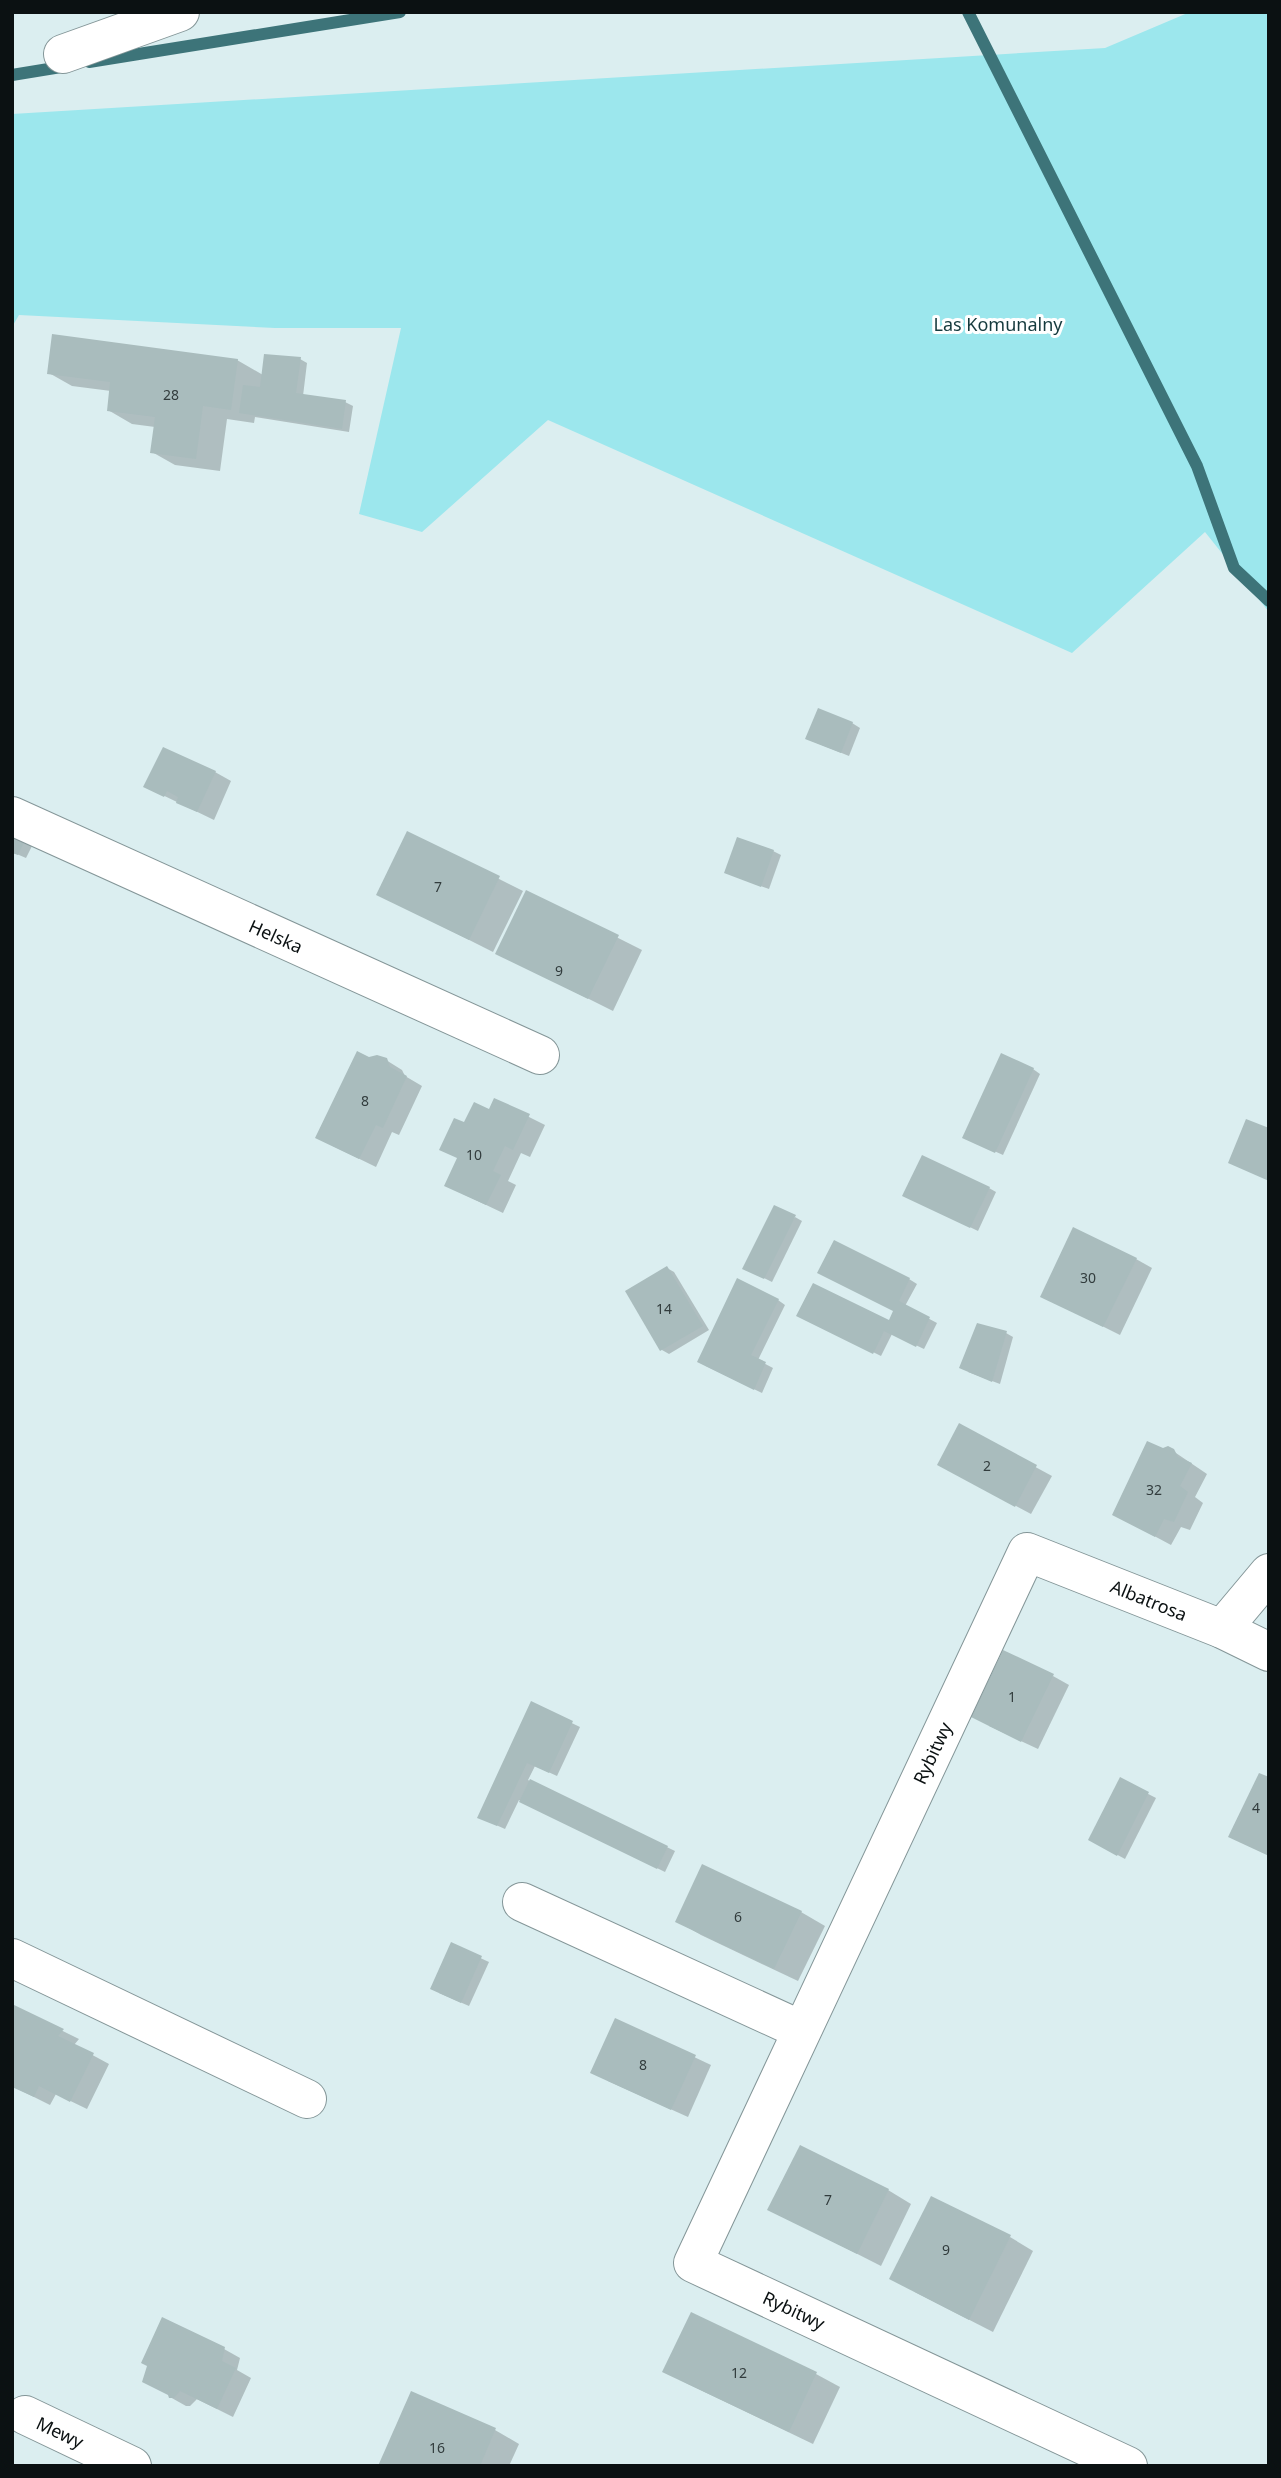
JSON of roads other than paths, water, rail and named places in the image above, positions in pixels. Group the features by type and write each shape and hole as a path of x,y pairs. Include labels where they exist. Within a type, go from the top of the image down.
{"street":[{"path":"63,54 180,12"},
{"name":"Helska","path":"12,816 540,1055"},
{"name":"Albatrosa","path":"1027,1552 1222,1629 1269,1652"},
{"name":"Rybitwy","path":"1027,1552 693,2263 1128,2466"},
{"path":"1222,1629 1269,1573"},
{"path":"522,1902 802,2030"},
{"path":"12,1958 307,2099"},
{"name":"Mewy","path":"25,2415 132,2466"}],"waterway":[{"path":"89,62 400,12"},
{"path":"968,12 1197,466 1234,568 1269,601"},
{"path":"12,75 67,66"}],"park label":[{"name":"Las Komunalny","path":"998,324"}]}
